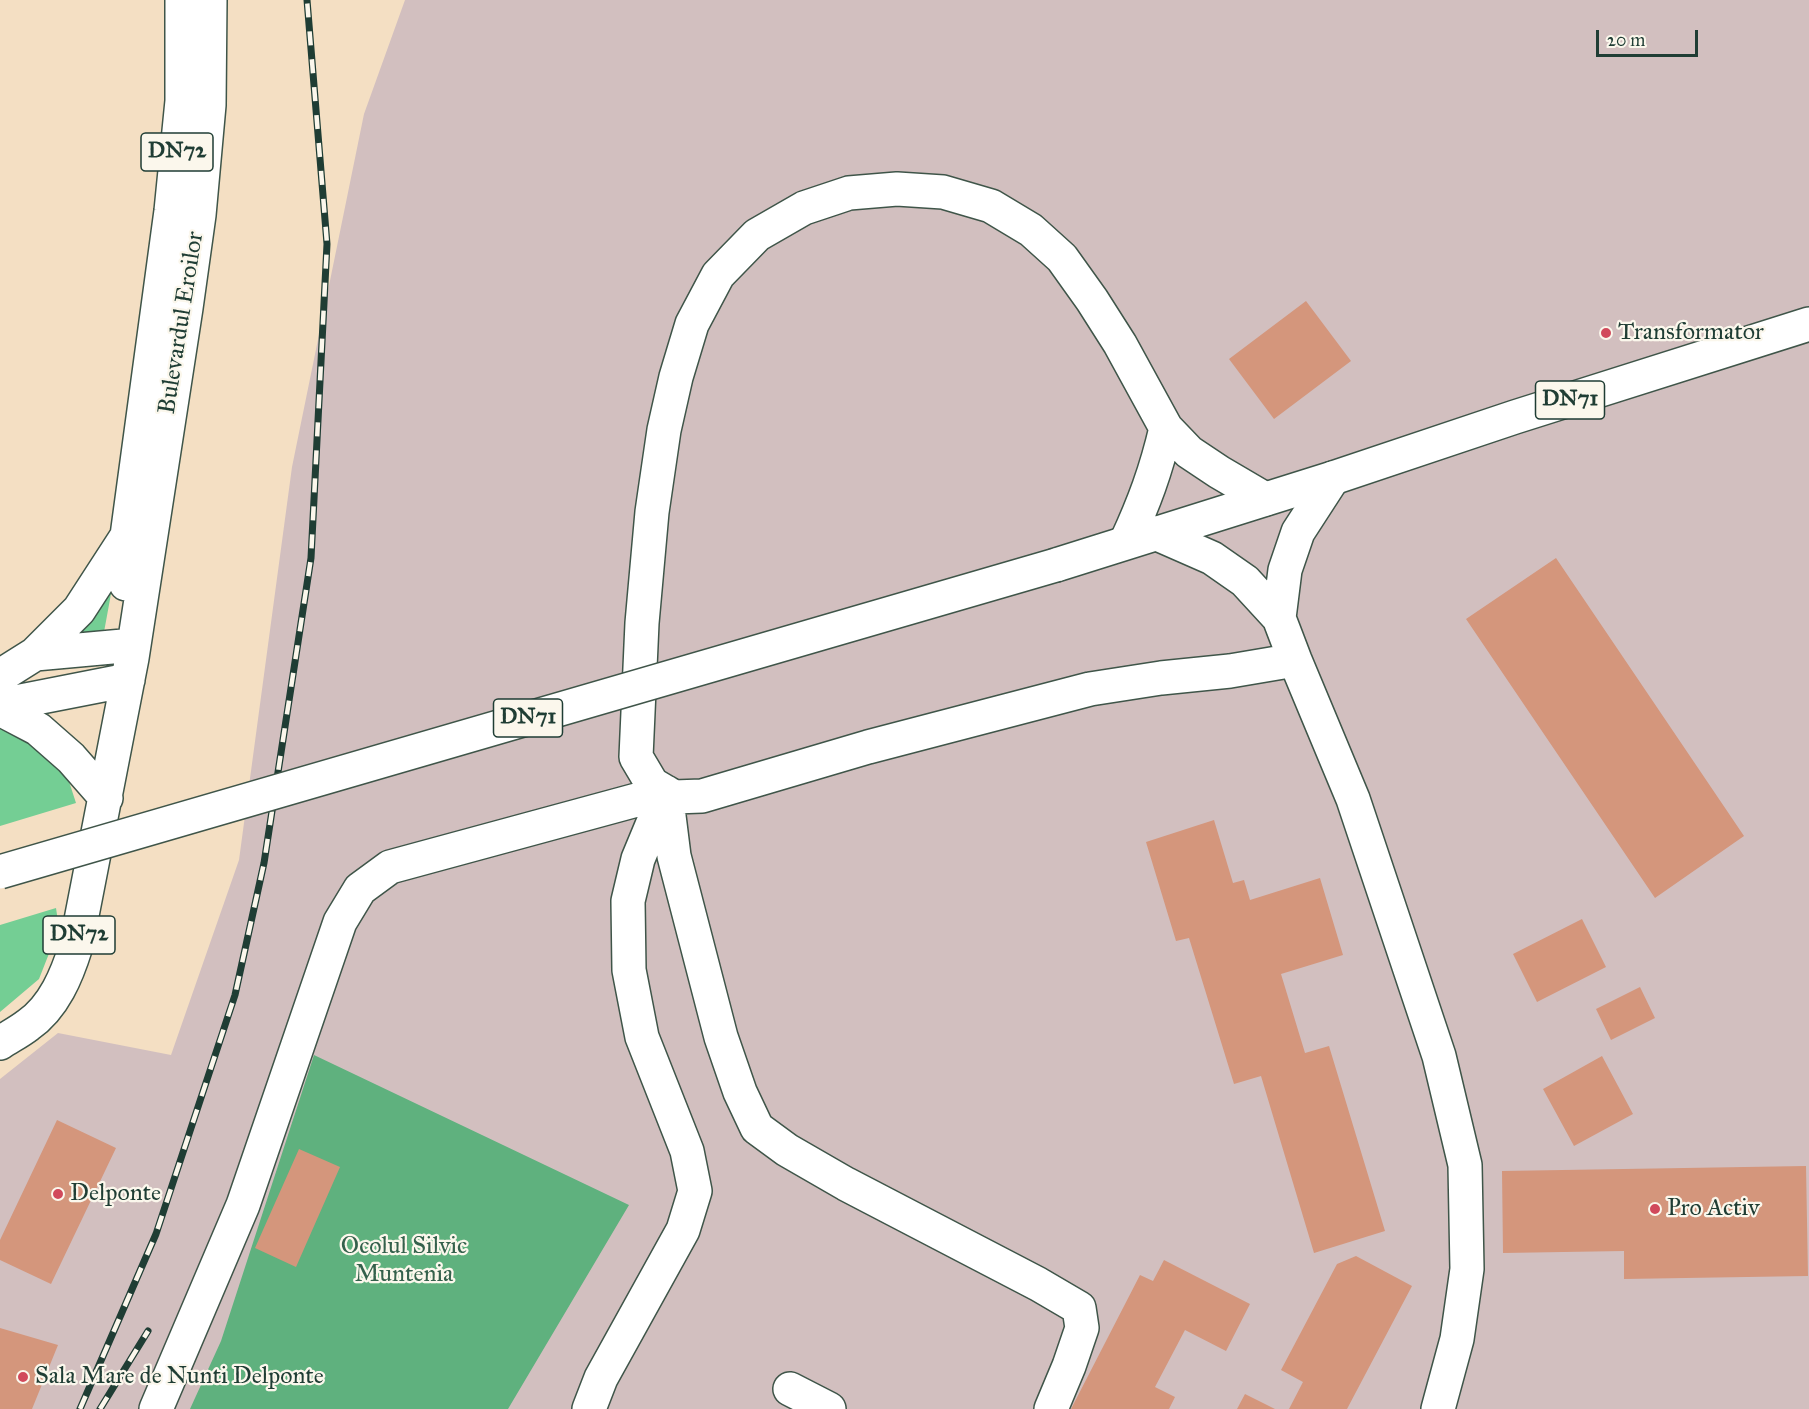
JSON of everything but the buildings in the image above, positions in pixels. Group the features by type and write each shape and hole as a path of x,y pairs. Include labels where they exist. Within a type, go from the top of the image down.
{"street":[{"name":"Bulevardul Eroilor","path":"134,645 126,596 127,536 171,211 182,101 182,0"},
{"name":"Bulevardul Eroilor","path":"106,798 134,645 199,215 209,105 210,0"},
{"path":"1265,499 1189,452 1166,428 1120,344 1092,300 1062,258 1031,230 991,206 943,192 897,189 849,193 804,208 757,235 718,275 692,324 676,377 664,430 651,512 642,623 636,757 651,784 674,797 702,796 868,747 1090,689 1295,660"},
{"name":"DN71","path":"0,872 1056,565 1809,324"},
{"path":"1166,428 1147,494 1140,538 1212,558 1245,581 1279,618 1353,799 1439,1056 1465,1165 1467,1269 1457,1339 1437,1409"},
{"path":"1279,618 1285,570 1298,532 1332,478"},
{"name":"DN72","path":"0,676 35,654 79,610 127,536"},
{"name":"DN72","path":"35,654 134,645"},
{"path":"0,707 128,680"},
{"path":"0,707 38,729 71,758 106,798"},
{"path":"156,1409 243,1205 339,922 360,889 390,867 666,792"},
{"path":"589,1409 601,1378 683,1230 695,1191 687,1151 642,1036 628,970 628,901 638,859 666,792"},
{"path":"666,792 674,856 721,1037 740,1092 757,1128 846,1184 1038,1284 1078,1308 1082,1328 1051,1409"},
{"name":"DN72","path":"0,1042 30,1024 51,1002 68,972 76,946 106,798"},
{"path":"790,1389 829,1409"}],"shaded area":[{"path":"405,0 1809,0 1809,1409 0,1409 0,1079 58,1033 171,1055 239,860 292,467 364,114"}],"green space":[{"path":"115,572 104,632 76,635"},
{"path":"0,726 39,741 64,766 76,803 0,826"},
{"path":"56,908 59,928 39,979 0,1012 0,925"},
{"name":"Ocolul Silvic Muntenia","path":"314,1055 629,1205 508,1409 190,1409 221,1341"}],"railway":[{"path":"80,1409 156,1234 235,995 264,863 311,558 327,244 307,0"},
{"path":"100,1409 148,1331"}],"place":[{"name":"Transformator","path":"1606,333"},
{"name":"Delponte","path":"58,1194"},
{"name":"Pro Activ","path":"1655,1209"},
{"name":"Sala Mare de Nunti Delponte","path":"23,1377"}]}
